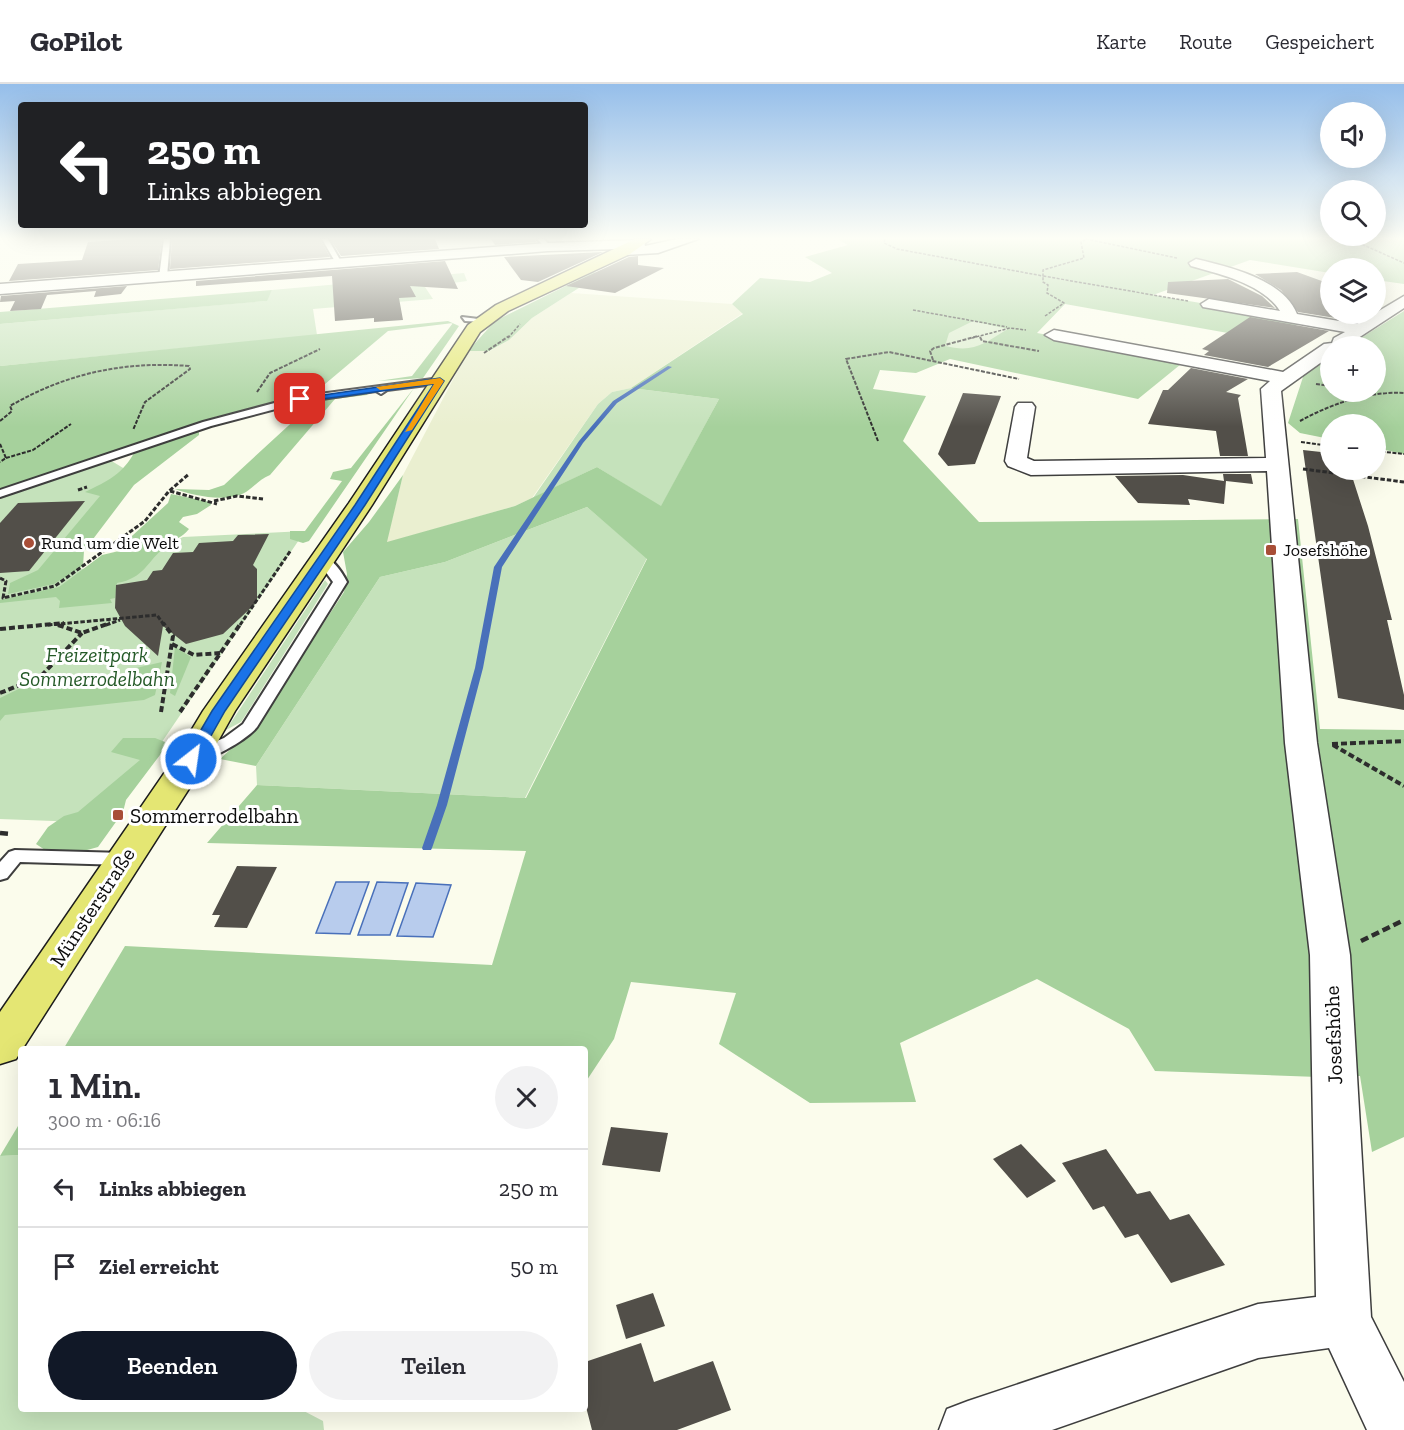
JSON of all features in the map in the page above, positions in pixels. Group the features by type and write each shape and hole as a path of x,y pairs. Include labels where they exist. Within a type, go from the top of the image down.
{"main road":[{"name":"Münsterstraße","path":"0,1047 191,759 219,711 323,560 440,381 474,328 474,320 513,302"}],"street":[{"path":"1285,302 1291,318"},
{"name":"Josefshöhe","path":"1348,336 1403,302"},
{"path":"1209,304 1359,329"},
{"path":"1054,335 1284,378"},
{"name":"Josefshöhe","path":"1320,354 1270,389 1301,743 1330,955 1344,1320 1397,1430"},
{"path":"1025,407 1016,462 1031,468 1253,463 1276,465"},
{"path":"968,1430 1258,1331 1344,1320"}],"lane":[{"path":"0,494 263,408 377,387 440,381"},
{"path":"0,874 15,856 124,859"}],"path":[{"path":"1045,317 1064,303 1062,302"},
{"path":"1196,302 1209,304"},
{"path":"912,310 1054,335"},
{"path":"934,361 930,351 934,348 1010,328"},
{"path":"263,408 254,404 252,399 270,373 320,349"},
{"path":"878,441 846,360 878,351 1019,379"},
{"path":"0,421 12,411 10,406 81,372 114,365 156,363 189,366 190,369 145,402 136,417 126,452 127,458 102,480 78,490"},
{"path":"1386,392 1404,393"},
{"path":"1273,427 1303,420 1322,409 1347,402"},
{"path":"0,462 33,450 71,424"},
{"path":"0,444 6,458"},
{"path":"1386,452 1404,454"},
{"path":"1276,465 1404,482"},
{"path":"0,578 6,581 3,598 55,586 145,521 169,491 189,474"},
{"path":"169,491 214,501 237,496 263,499"},
{"path":"214,501 217,504"},
{"path":"180,712 291,550"},
{"path":"0,629 157,615 173,636 161,712"},
{"path":"56,625 82,633 97,630 126,618"},
{"path":"0,693 40,677 82,633"},
{"path":"172,644 194,656 221,652"},
{"path":"40,677 49,682 61,682"},
{"path":"1404,741 1332,744 1404,786"},
{"path":"1330,955 1404,921"}],"green space":[{"path":"126,302 258,302 0,324 0,312"},
{"path":"257,302 399,302 313,309 317,335 0,366 0,324"},
{"path":"534,302 557,302 532,318 509,340 489,351 468,351 495,321"},
{"path":"557,302 700,302 732,304 743,313 631,388 612,392 598,404 532,498 515,506 386,543 403,475 468,351 490,351 509,340 532,318"},
{"path":"734,302 1194,302 1308,321 1256,338 1065,304 1037,333 1186,360 1138,399 950,359 916,373 880,370 873,389 926,396 903,441 979,522 1298,519 1320,729 1404,730 1404,1137 1372,1152 1360,1076 1318,1077 1155,1071 1129,1029 1037,979 900,1043 916,1102 810,1103 719,1044 736,993 631,982 614,1039 588,1078 588,1046 65,1046 125,946 492,965 526,851 207,843 257,785 526,798 647,559 587,507 445,562 380,577 256,766 220,759 258,724 344,592 347,574 343,552 369,522 403,475 387,542 515,506 597,467 661,506 719,399 631,388 743,314 732,304"},
{"path":"1404,311 1404,454 1386,450 1386,414 1320,414 1320,437 1300,433 1288,423 1304,374 1320,364 1320,402 1386,402 1386,336 1364,336"},
{"path":"448,321 453,323 388,331 312,395 215,417 138,449 199,430 199,435 134,485 84,551 83,566 54,584 8,594 10,583 38,570 100,496 85,492 114,476 125,466 135,451 0,496 0,366"},
{"path":"973,321 1008,329 985,343 971,348 945,346 949,333"},
{"path":"453,323 459,326 423,378 378,381 412,376"},
{"path":"414,388 309,541 303,543 290,539 290,531 305,531 342,481 330,479 333,472 351,468"},
{"path":"631,388 719,399 661,507 597,467 533,498 598,404 612,392"},
{"path":"370,391 367,395 335,399 270,475 246,492 220,498 175,489 209,490 224,485 300,415 287,411 294,404"},
{"name":"Freizeitpark Sommerrodelbahn","path":"110,460 133,474 63,568 116,570 183,537 305,531 107,823 0,819 0,496"},
{"path":"171,494 210,502 211,505 197,514 183,517 179,522 189,529 159,552 140,573 117,583 115,598 110,599 112,603 59,608 60,601 56,597 0,603 0,600 59,587 102,555 119,551 121,546 168,503"},
{"path":"587,507 647,558 525,798 257,785 256,766 380,577 445,562"},
{"path":"325,580 328,584 247,713 241,722 226,730"},
{"path":"175,647 191,657 175,696 170,693"},
{"path":"162,662 155,695 144,700 5,715 0,721 0,698 31,683 118,684 136,668"},
{"path":"123,738 155,738 165,742 166,747 126,800 123,812 98,847 80,852 45,850 36,844 48,827 64,816 78,812 140,760 111,752"},
{"path":"18,1126 18,1155 0,1156"},
{"path":"18,1155 18,1412 306,1412 323,1421 324,1430 0,1430 0,1156"}],"water":[{"path":"336,882 369,882 350,934 316,933"},
{"path":"377,882 408,883 390,935 358,935"},
{"path":"416,883 451,885 433,937 397,936"}],"building":[{"path":"15,302 44,302 41,309 10,311"},
{"path":"334,302 400,302 403,320 374,322 374,318 335,321"},
{"path":"1230,302 1268,302 1275,308"},
{"path":"1290,302 1320,302 1320,316 1298,312"},
{"path":"1250,317 1329,331 1268,367 1204,355 1209,351 1202,349"},
{"path":"1191,368 1248,379 1226,392 1241,395 1238,398 1248,456 1220,456 1216,431 1148,424 1163,390 1168,390"},
{"path":"963,393 1001,396 975,464 948,466 938,454"},
{"path":"1303,450 1320,452 1320,480 1353,480 1368,526 1392,620 1387,620 1404,695 1404,710 1338,698"},
{"path":"1223,474 1251,474 1253,484 1226,481 1224,504 1188,499 1190,505 1138,503 1115,476 1183,475 1224,481"},
{"name":"Rund um die Welt","path":"85,501 29,571 0,573 0,523 18,503"},
{"path":"269,534 253,565 257,569 257,602 223,634 186,644 163,626 158,656 125,626 115,608 116,585 147,580 153,571 162,570 173,553 193,552 199,543 233,541 238,535"},
{"path":"237,866 277,867 247,928 214,927 220,915 212,915"},
{"path":"611,1127 668,1133 660,1172 602,1165"},
{"path":"1021,1144 1056,1181 1027,1198 993,1159"},
{"path":"1106,1149 1137,1194 1150,1191 1170,1220 1189,1214 1225,1265 1171,1283 1138,1234 1125,1238 1104,1206 1093,1210 1062,1163"},
{"path":"653,1293 665,1326 626,1339 616,1305"},
{"path":"641,1343 654,1382 713,1361 731,1410 677,1430 592,1430 587,1412 588,1361"}],"waterway":[{"path":"427,848 442,805 479,668 498,567 581,442 615,402 670,367"}],"slow traffic":[{"path":"380,387 440,381 408,430"}],"place":[{"name":"Rund um die Welt","path":"29,543"},
{"name":"Josefshöhe","path":"1271,550"},
{"name":"Sommerrodelbahn","path":"118,815"}],"route":[{"path":"191,759 219,711 360,505 440,381 300,399"}]}
